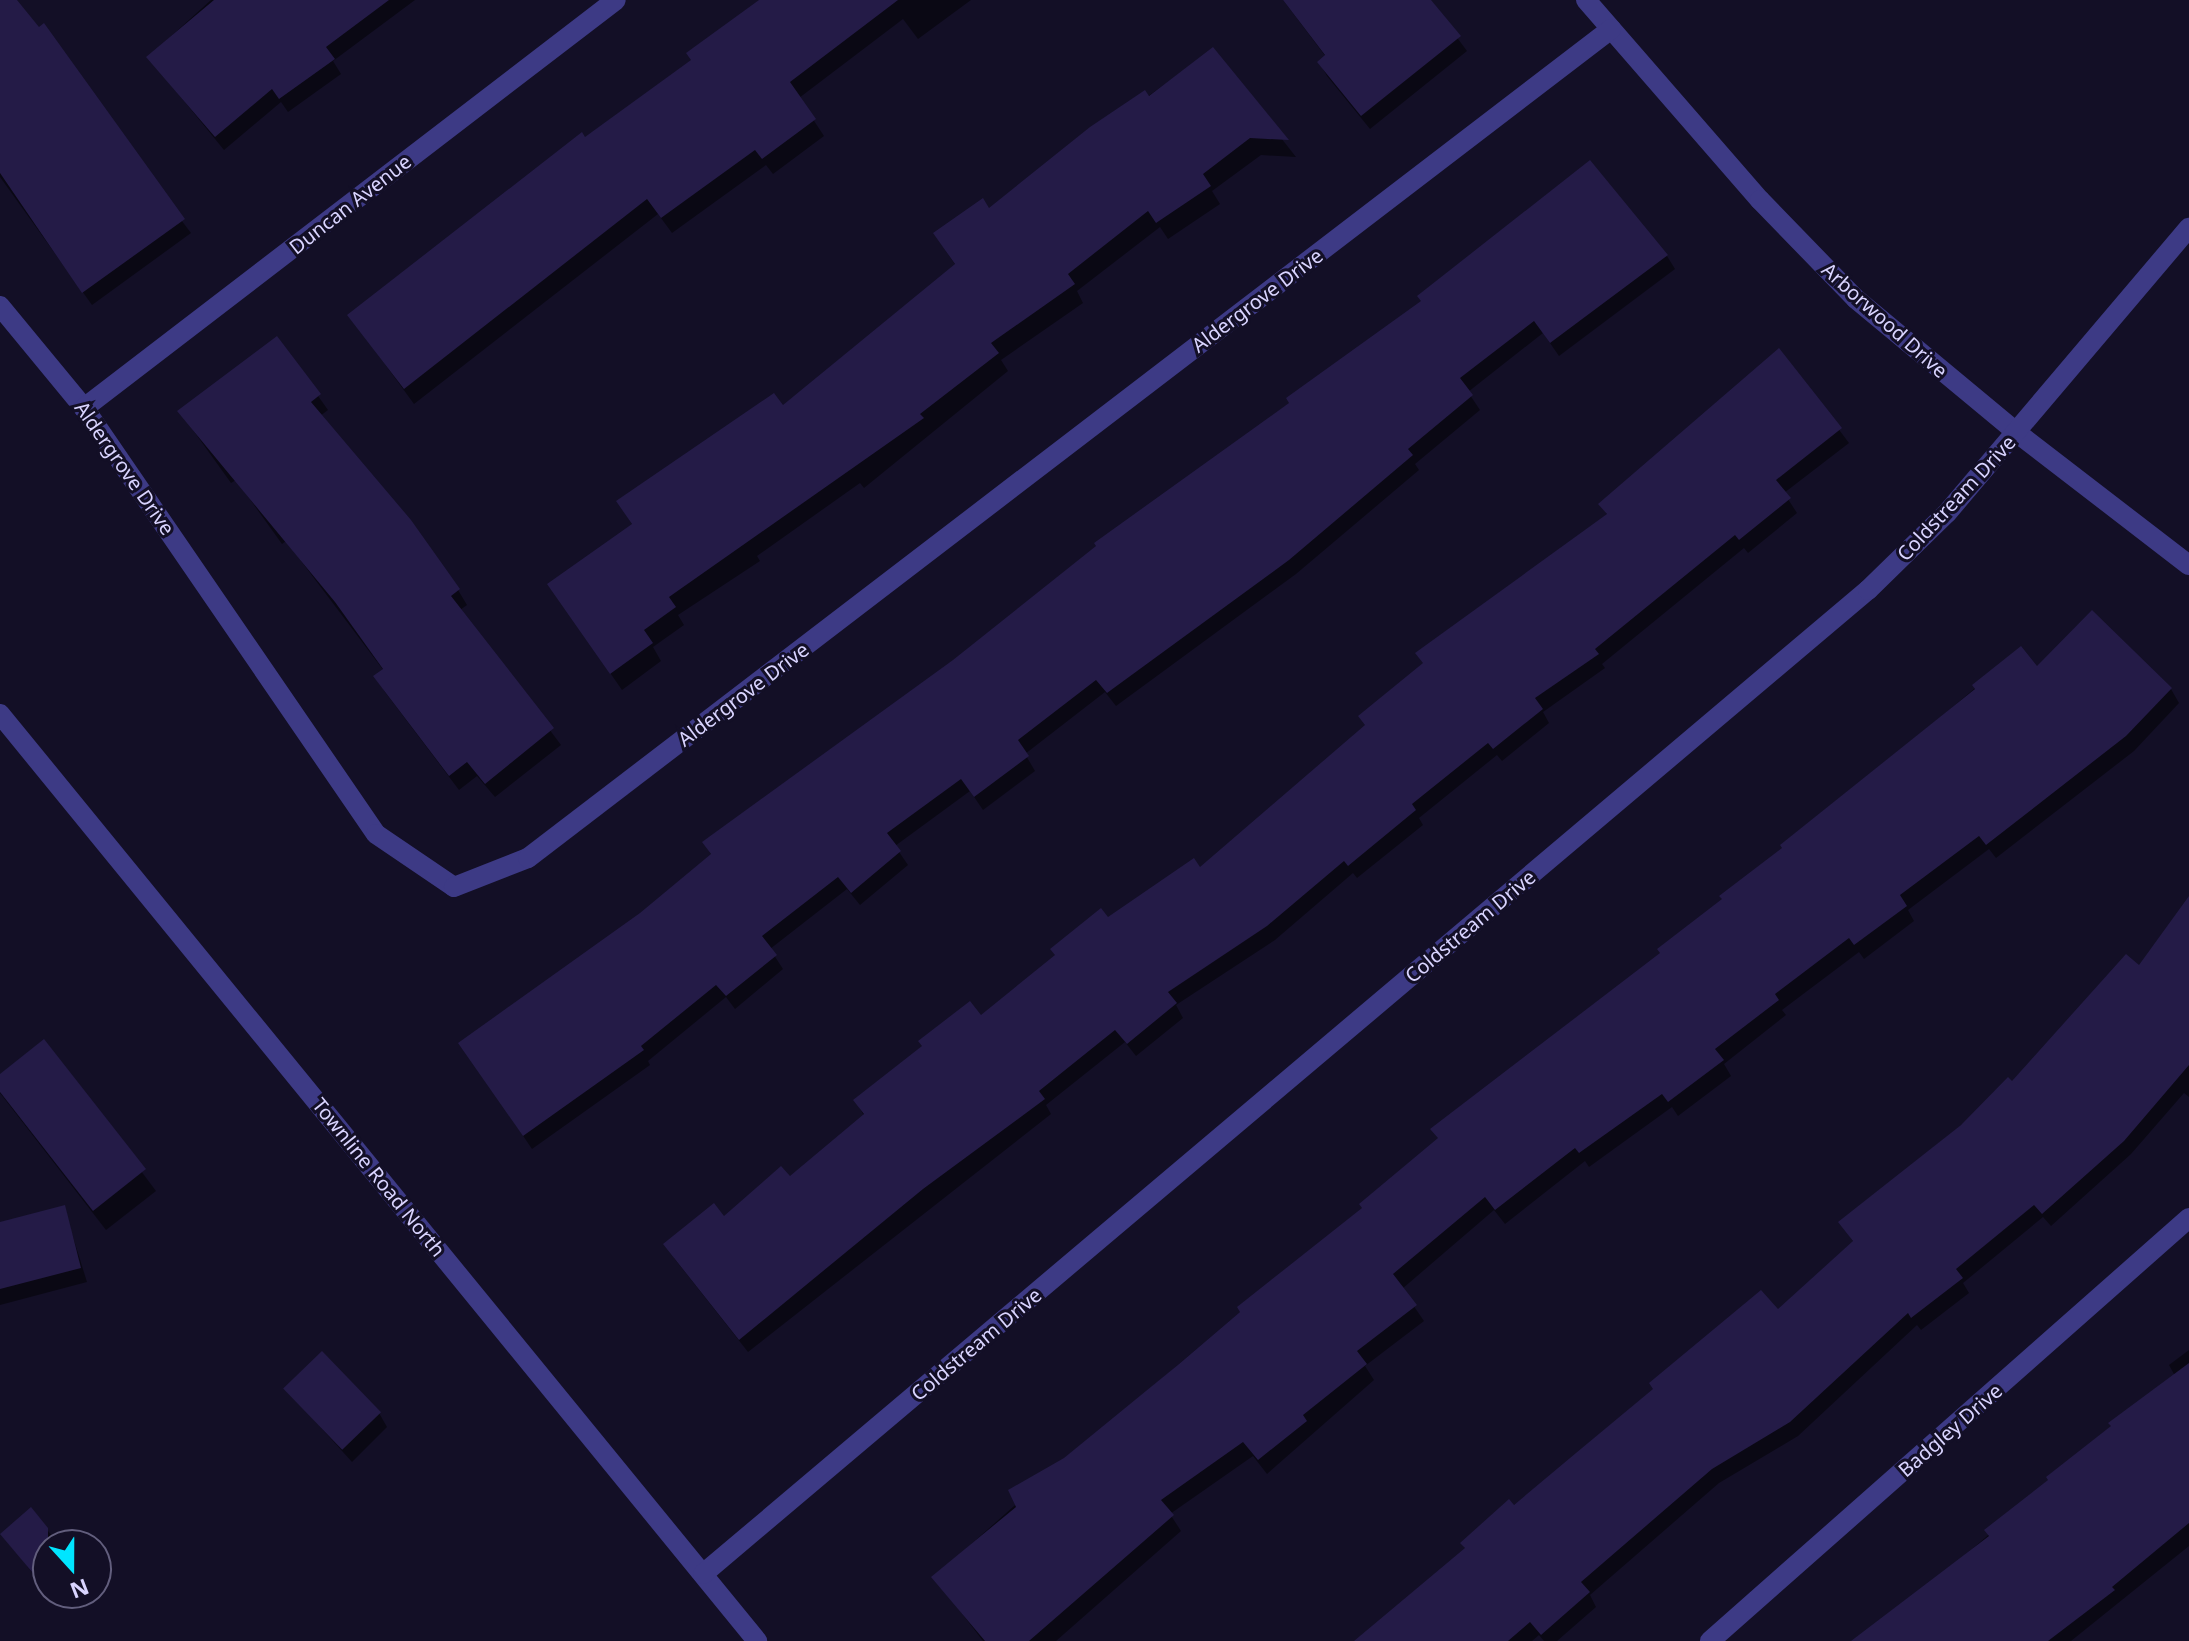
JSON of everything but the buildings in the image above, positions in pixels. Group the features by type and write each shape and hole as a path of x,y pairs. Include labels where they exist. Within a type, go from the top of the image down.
{"street":[{"name":"Duncan Avenue","path":"84,408 616,0"},
{"name":"Arborwood Drive","path":"1586,0 1760,200 1856,299 2016,432 2189,565"},
{"name":"Aldergrove Drive","path":"0,306 84,408 376,834 454,887 528,858 1611,29"},
{"name":"Coldstream Drive","path":"703,1574 1868,590 1947,513 2189,228"},
{"name":"Townline Road North","path":"0,714 757,1641"},
{"name":"Badgley Drive","path":"1710,1641 2189,1218"}]}
